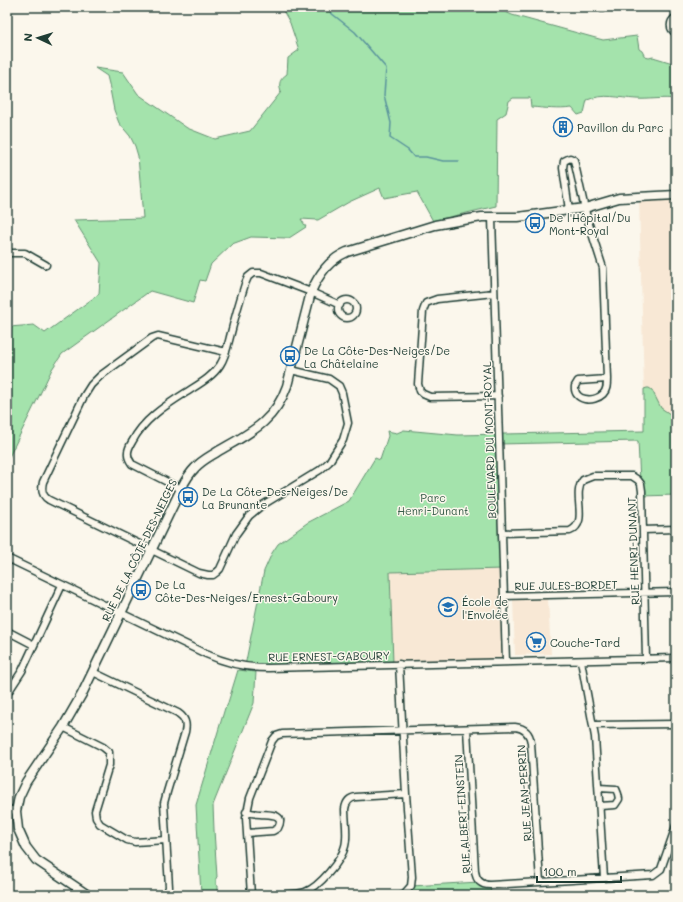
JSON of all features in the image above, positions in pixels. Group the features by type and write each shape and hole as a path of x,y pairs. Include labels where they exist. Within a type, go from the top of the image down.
{"street":[{"path":"597,7 608,7"},
{"path":"676,17 672,21 671,26 673,32 676,33"},
{"path":"569,210 563,168 564,161 570,158 574,160 585,208 603,268 607,379 606,391 600,397 584,399 580,398 575,393 575,386 578,381 607,379"},
{"name":"RUE DE LA CÔTE-DES-NEIGES","path":"88,895 32,856 18,829 16,811 19,797 26,782 63,727 93,672 151,550 190,473 200,463 259,426 271,416 282,400 311,292 317,279 325,268 335,259 347,252 435,225 482,218 518,217 585,208 619,198 676,195"},
{"name":"BOULEVARD DU MONT-ROYAL","path":"492,218 506,661"},
{"path":"7,253 26,253 46,265"},
{"path":"181,489 132,464 128,457 128,449 137,432 144,423 177,398 208,378 220,364 226,352 246,280 250,274 257,272 261,273 340,305"},
{"path":"494,293 437,299 426,303 423,311 417,380 420,391 430,397 498,396"},
{"path":"226,352 161,336 155,337 100,376 91,385 84,396 43,482 42,493 49,500 199,573 208,575 213,574 220,569 236,534 249,516 261,506 316,473 328,462 343,440 347,427 347,419 341,389 332,381 291,370"},
{"name":"RUE HENRI-DUNANT","path":"502,534 566,532 574,529 580,519 579,490 582,482 588,478 600,476 632,476 638,480 642,487 646,659"},
{"path":"643,530 676,529"},
{"name":"RUE ERNEST-GABOURY","path":"7,558 214,658 239,665 268,668 676,658"},
{"path":"7,694 22,671 62,585"},
{"name":"RUE JULES-BORDET","path":"504,596 676,592"},
{"path":"7,631 34,645"},
{"path":"581,661 594,725 604,878"},
{"path":"399,664 412,882 409,889 403,895"},
{"path":"93,672 178,712 185,719 185,732 165,798 169,887 166,895"},
{"path":"594,725 676,724"},
{"path":"63,727 103,747 110,756 95,811 98,821 127,840 135,842 166,840"},
{"name":"RUE ALBERT-EINSTEIN","path":"467,729 475,871 479,882 486,884 649,876 656,874 661,869 676,826"},
{"name":"RUE JEAN-PERRIN","path":"251,895 246,812 272,741 276,736 282,734 403,730 523,729 529,735 532,743 540,882"},
{"path":"599,788 616,789 619,799 615,805 600,806"},
{"path":"259,895 301,893 310,890 319,883 340,858 344,850 346,840 345,805 349,799 356,797 406,794"},
{"path":"7,809 16,811"},
{"path":"246,812 274,814 280,822 276,830 247,833"}],"shaded area":[{"path":"676,195 676,430 645,431 639,197"},
{"name":"École de l'Envolée","path":"503,569 506,661 393,664 390,572"},
{"path":"548,599 551,654 515,655 513,600"}],"green space":[{"path":"281,7 495,7 512,15 603,40 637,36 639,49 645,57 653,57 676,64 676,99 641,99 612,96 600,97 587,100 584,113 578,115 572,108 557,109 531,107 530,98 513,98 509,101 506,113 497,119 496,206 433,221 417,192 384,198 380,188 349,202 318,220 301,219 306,227 289,238 251,237 232,244 211,264 205,281 200,280 193,303 150,291 62,354 52,369 7,461 7,377 10,353 9,327 34,325 45,333 99,294 101,263 74,220 143,218 138,156 135,146 130,136 119,123 114,110 107,76 95,68 123,72 138,94 187,128 215,139 250,131 281,92 280,84 281,80 287,74 288,58 299,50 290,23"},
{"name":"Parc Henri-Dunant","path":"647,388 652,390 661,408 676,418 676,495 642,496 638,441 499,444 503,569 390,572 393,664 245,666 264,571 272,553 278,544 307,523 349,501 375,458 380,460 388,436 387,431 397,433 404,430 458,435 644,431 644,389"},
{"path":"238,670 256,672 254,703 213,805 217,877 216,885 218,886 218,895 201,895 196,805"},
{"path":"479,882 490,885 491,895 403,895 411,886"}],"waterway":[{"path":"328,7 331,13 355,32 386,68 384,95 391,123 390,138 408,150 414,157 426,157 443,161 459,161"}],"place":[{"name":"Pavillon du Parc","path":"563,127"},
{"name":"De l'Hôpital/Du Mont-Royal","path":"535,223"},
{"name":"De La Côte-Des-Neiges/De La Châtelaine","path":"290,356"},
{"name":"De La Côte-Des-Neiges/De La Brunante","path":"188,497"},
{"name":"De La Côte-Des-Neiges/Ernest-Gaboury","path":"141,590"},
{"name":"École de l'Envolée","path":"448,607"},
{"name":"Couche-Tard","path":"536,642"}]}
